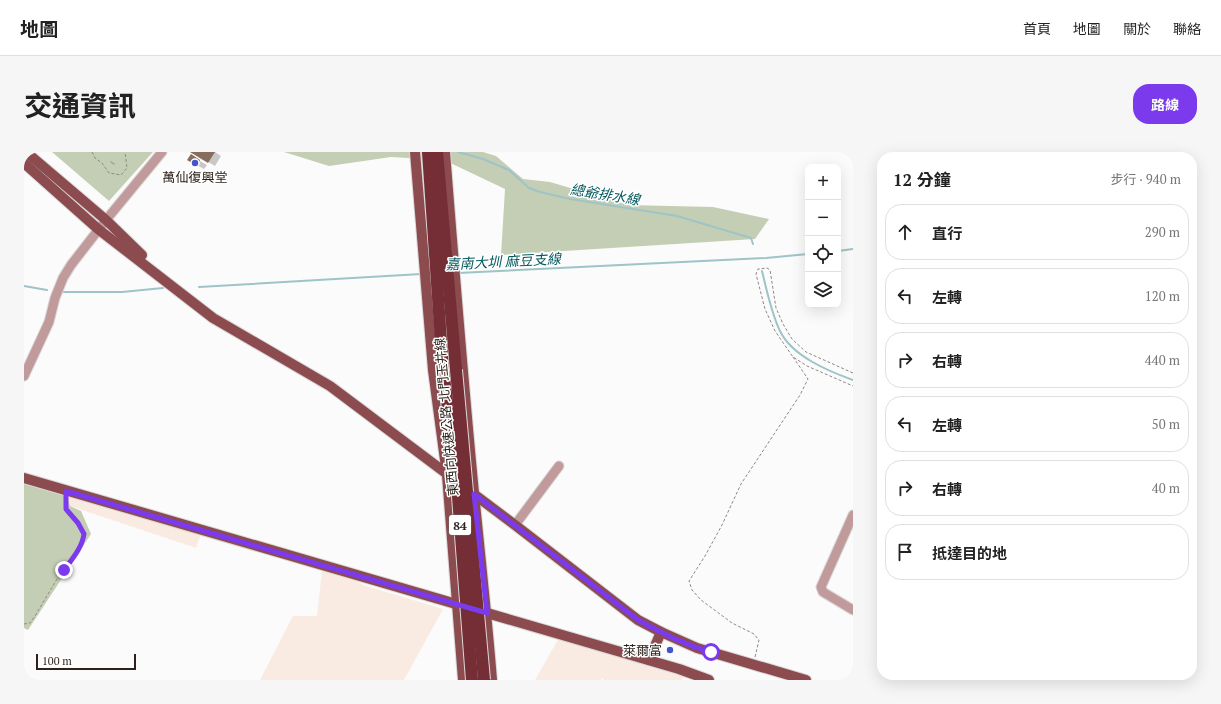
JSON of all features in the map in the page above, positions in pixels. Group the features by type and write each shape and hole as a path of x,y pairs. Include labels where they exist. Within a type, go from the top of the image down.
{"highway":[{"name":"東西向快速公路 北門玉井線","path":"428,152 443,370 456,470 472,680"},
{"name":"東西向快速公路 北門玉井線","path":"437,152 484,680"}],"main road":[{"path":"415,152 433,370 447,475 458,605 462,680"},
{"path":"445,152 463,371 487,613 492,680"},
{"path":"26,157 106,220 177,289"},
{"path":"26,157 98,229 223,324 330,386 380,422 447,475 515,525 638,620 697,648 806,680"},
{"path":"24,478 649,660 709,680"},
{"path":"649,660 661,632"}],"street":[{"path":"24,376 49,322 63,278 71,265 98,229 162,152"},
{"path":"515,525 559,466"},
{"path":"853,515 821,586 823,592 839,603 853,610"}],"path":[{"path":"92,152 94,158 102,163 109,173 121,175 127,168 125,152"},
{"path":"753,665 759,640 754,634 732,623 701,600 692,590 689,581 722,525 741,484 800,395 808,379 775,331 765,309 756,274 758,269 767,268 770,270 776,308 792,339 806,352 853,373"},
{"path":"793,357 807,366 853,386"},
{"path":"24,624 30,622 35,616 76,554 84,539 82,530 66,509 66,491"}],"shaded area":[{"path":"65,489 203,528 196,548 70,506"},
{"path":"323,561 363,585 443,609 404,680 260,680 293,616 317,616"},
{"path":"559,638 607,654 684,676 682,680 604,680 602,678 601,680 535,680"}],"green space":[{"path":"52,152 153,152 109,201"},
{"path":"284,152 483,152 496,156 523,179 550,182 628,205 713,207 769,219 755,239 501,255 505,189 444,160 391,157 329,166"},
{"path":"24,478 65,489 70,506 81,511 91,534 28,630 24,628"}],"building":[{"path":"190,152 215,152 208,163"},
{"name":"萬仙復興堂","path":"191,154 200,160 197,166 187,160"}],"waterway":[{"name":"總爺排水線","path":"458,152 483,159 509,170 529,188 540,192 570,199 677,216 751,238 753,244"},
{"name":"嘉南大圳 麻豆支線","path":"841,251 853,249"},
{"name":"嘉南大圳 麻豆支線","path":"458,273 766,258 805,254"},
{"name":"總爺排水線","path":"762,271 774,316 780,331 786,340 793,348 812,362 853,380"},
{"name":"嘉南大圳 麻豆支線","path":"199,287 421,274"},
{"name":"嘉南大圳 麻豆支線","path":"24,286 47,290"},
{"name":"嘉南大圳 麻豆支線","path":"63,292 122,292 163,288"}],"place":[{"name":"萬仙復興堂","path":"195,163"},
{"name":"萊爾富","path":"670,650"}],"route":[{"path":"64,570 76,554 84,539 84,534 78,523 66,509 66,491 487,613 474,494 638,620 697,648 711,652"}]}
